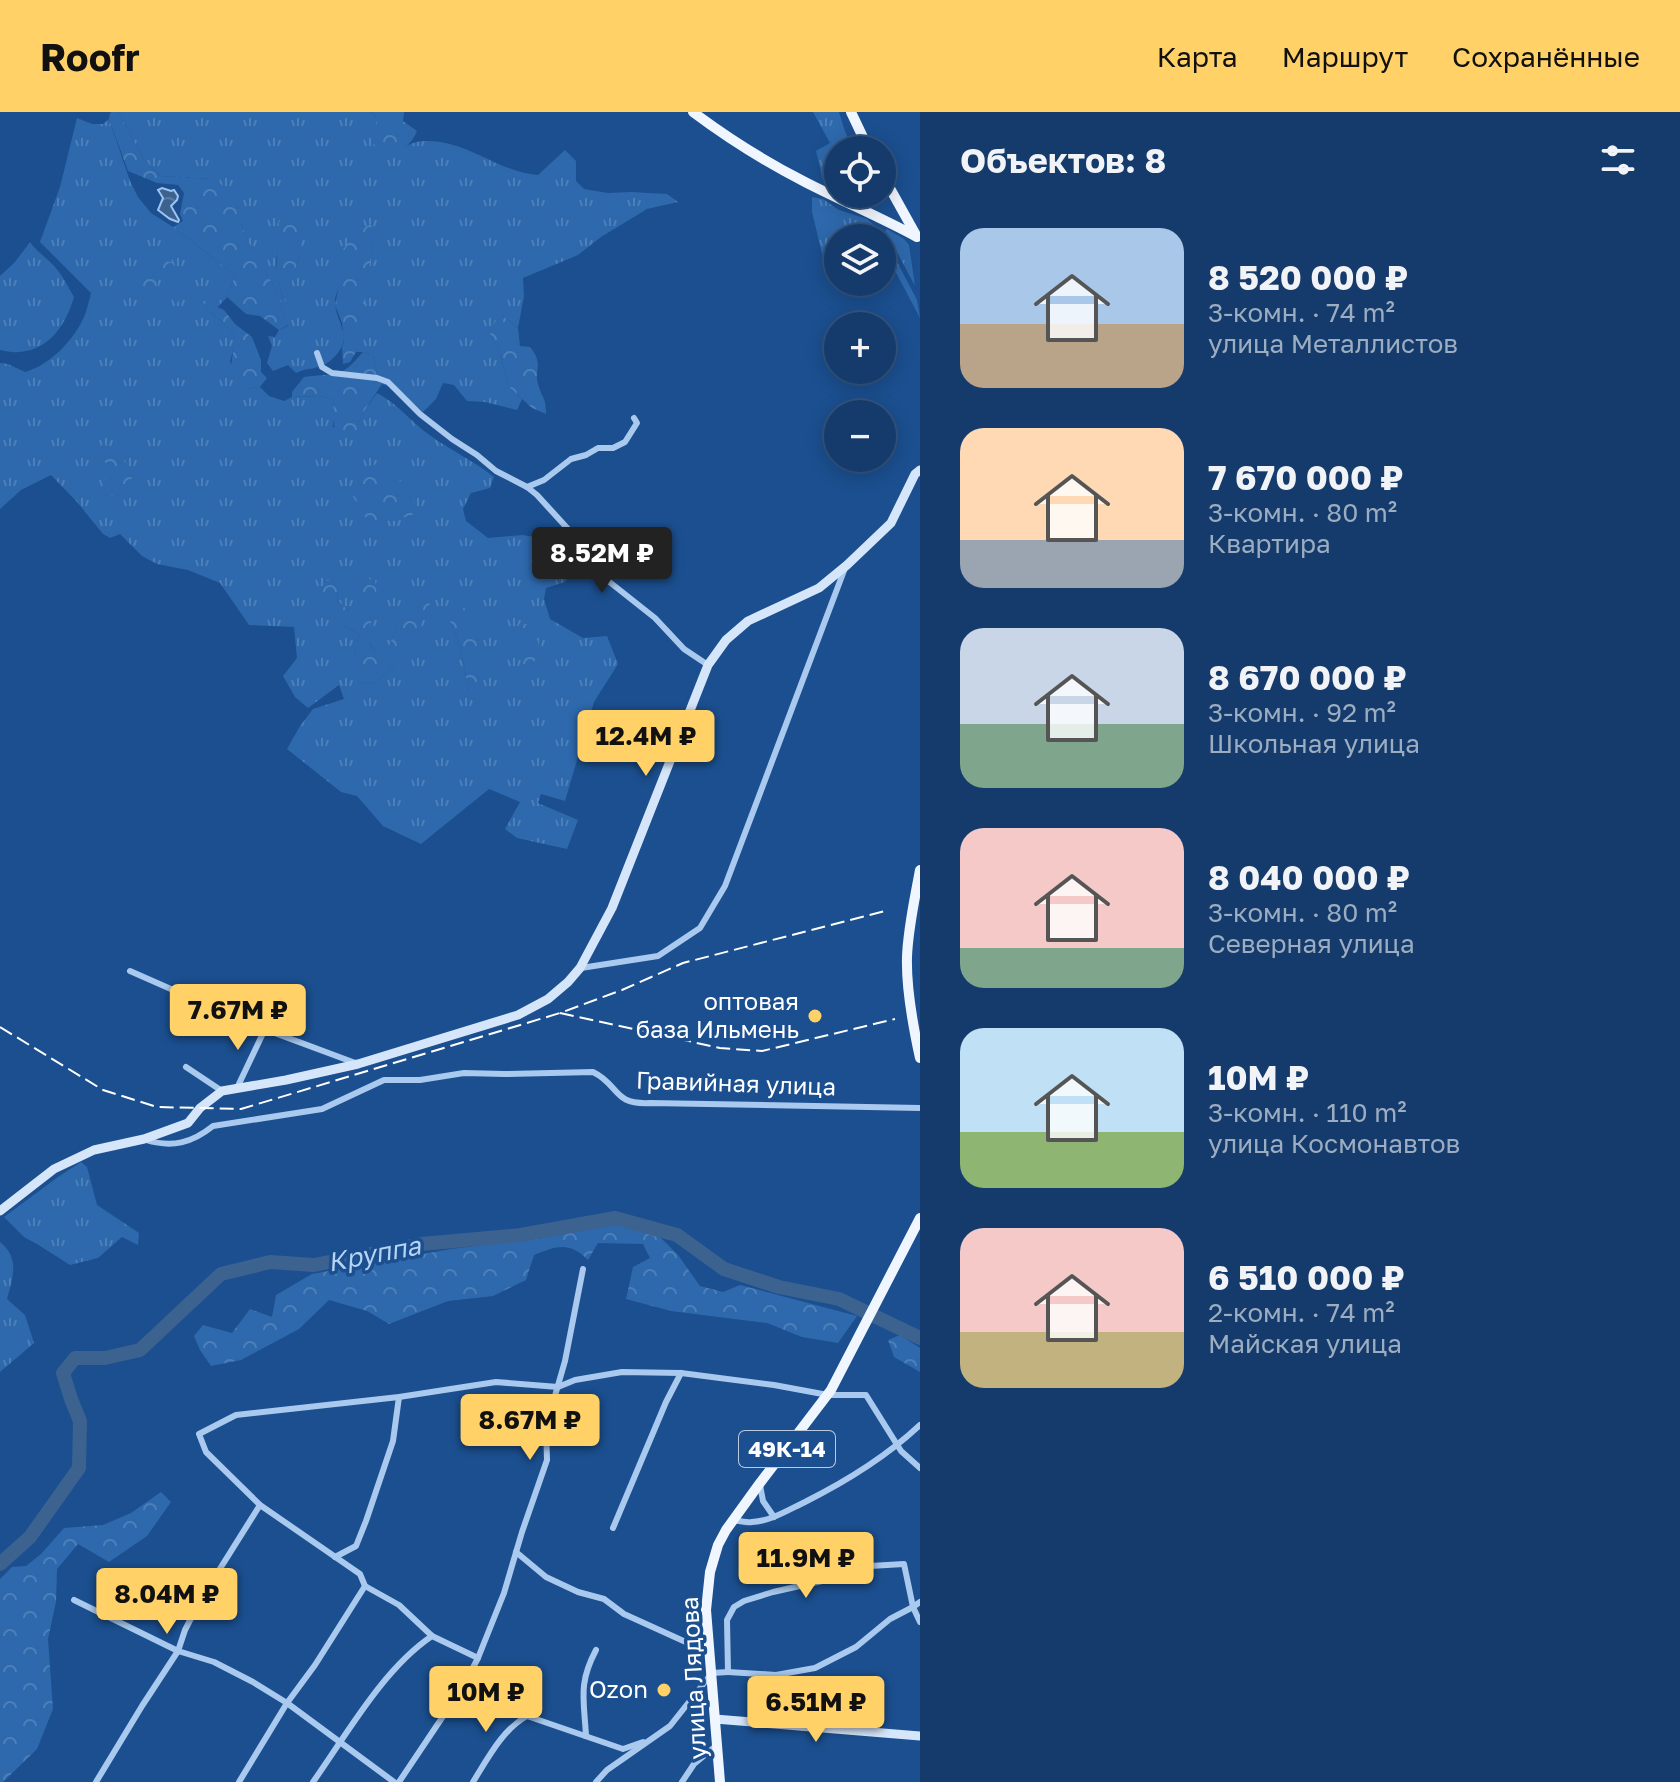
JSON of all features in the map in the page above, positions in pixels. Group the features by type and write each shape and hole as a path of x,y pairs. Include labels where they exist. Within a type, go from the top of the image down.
{"main road":[{"path":"693,112 754,154 919,240"},
{"path":"851,112 862,136"},
{"path":"896,199 919,240"},
{"path":"920,870 909,945 920,1058"},
{"name":"49К-14","path":"733,1520 828,1395 920,1218"},
{"name":"улица Лядова","path":"720,1782 706,1610 710,1572 718,1545 733,1520"}],"street":[{"path":"317,353 322,367 332,373 388,382 420,414 452,439 496,471 527,487 579,541 607,580 655,618 684,649 708,665"},
{"path":"527,487 544,480 571,459 625,442 637,423 634,418"},
{"path":"0,1211 54,1169 94,1150 144,1139 188,1123 200,1108 222,1091 358,1064 518,1015 548,999 580,968 612,908 708,665 726,640 748,621 819,588 847,565 891,523 915,474 920,470"},
{"path":"537,495 544,480"},
{"path":"580,968 658,956 700,928 725,886 847,565"},
{"path":"130,971 265,1029 358,1064"},
{"path":"237,1088 265,1029"},
{"path":"186,1067 222,1091"},
{"name":"Гравийная улица","path":"144,1139 163,1145 198,1138 213,1126 322,1109 384,1080 420,1080 464,1073 593,1072 604,1077 619,1095 633,1104 920,1108"},
{"path":"74,1600 178,1651 214,1662 253,1682 396,1782 464,1685 504,1593 547,1460 546,1427 558,1387 583,1269"},
{"path":"478,1658 432,1636 399,1605 365,1586 360,1574 260,1505 206,1452 199,1434 236,1415 399,1397 496,1382 558,1387 575,1380 622,1372 681,1373 828,1395 866,1395 901,1451 920,1468"},
{"path":"613,1528 681,1373"},
{"path":"335,1557 356,1546 366,1521 393,1441 399,1397"},
{"path":"733,1520 750,1523 774,1517 860,1472 899,1445 920,1425"},
{"path":"760,1483 763,1501 774,1517"},
{"path":"96,1782 178,1651 201,1599 260,1505"},
{"path":"516,1552 546,1577 578,1592 604,1599 624,1614 710,1653"},
{"path":"728,1672 727,1620 734,1607 744,1601 870,1566 904,1564 913,1607 920,1622"},
{"path":"239,1782 365,1586"},
{"path":"596,1782 607,1770 670,1726 712,1673 776,1675 815,1668 856,1647 890,1619 920,1602"},
{"path":"313,1782 358,1715 404,1657 432,1636"},
{"path":"586,1736 582,1689 596,1650"},
{"path":"464,1685 527,1716 623,1749 650,1740"},
{"path":"473,1782 513,1723 527,1716"},
{"path":"715,1719 920,1736"},
{"path":"682,1782 694,1764 717,1745"}],"green space":[{"path":"112,112 118,112 143,158 160,176 212,179 230,190 241,224 254,254 275,288 288,325 279,330 260,316 246,314 227,297 235,275 173,227 183,221 180,214 184,193 178,185 157,183 128,171 109,119"},
{"path":"118,112 371,112 378,119 389,152 420,141 441,142 523,173 538,175 565,150 576,161 576,181 584,189 608,193 667,194 678,202 647,209 578,255 523,278 524,296 518,328 503,316 489,332 501,357 508,386 522,399 517,410 467,401 454,385 443,383 436,399 423,412 398,389 382,384 373,356 356,352 373,240 340,254 340,282 335,301 344,339 338,353 318,367 296,373 288,365 273,371 267,363 272,346 268,336 275,337 279,330 288,326 275,288 254,255 241,224 212,179 160,176 143,158","holes":["278,250 300,255 285,301 276,270"]},
{"path":"371,112 404,112 403,121 417,131 414,138 406,146 379,156 370,134 378,119"},
{"path":"813,112 839,112 847,136 826,136"},
{"path":"77,118 92,124 103,124 109,119 138,197 151,213 235,275 227,297 217,308 204,301 207,309 234,332 230,362 246,389 260,387 269,396 284,401 292,397 333,399 333,427 356,432 361,416 377,393 424,431 494,477 490,488 471,493 463,509 466,521 488,538 523,535 564,549 575,568 565,582 546,588 544,599 550,619 583,638 607,636 618,664 594,702 565,801 541,794 538,803 578,820 567,849 517,838 505,829 520,802 489,789 421,844 383,826 357,796 341,792 287,749 313,709 344,699 339,685 308,708 295,697 283,676 297,658 294,627 249,625 220,583 188,570 157,564 142,556 120,534 110,538 103,534 51,475 21,490 0,509 0,363 25,372 52,358 79,326 91,293 40,242 60,187","holes":["325,581 338,592 337,600 349,611 375,652 389,647 397,627 399,661 374,684 361,683 355,652 359,634 342,625","450,621 481,623 469,692 460,646"]},
{"path":"824,146 824,180 823,180 816,151"},
{"path":"812,197 824,200 824,208 836,208 873,224 824,224 824,262 812,212"},
{"path":"293,208 299,213 303,233 300,255 285,302 276,274 279,222 285,211"},
{"path":"370,224 374,230 361,330 356,352 350,362 343,364 342,323 335,305 340,254 351,238"},
{"path":"896,234 909,245 915,286 896,250"},
{"path":"30,242 58,270 74,297 61,326 48,341 30,350 0,350 0,276"},
{"path":"158,258 173,263 180,294 178,303 162,279 158,279 158,305 154,310 140,294 137,277 148,260"},
{"path":"896,260 917,300 920,318 896,273"},
{"path":"202,300 224,310 235,324 252,337 261,360 261,372 267,378 260,387 246,389 231,378 234,332 207,309"},
{"path":"503,316 518,328 520,346 530,347 537,358 537,379 546,414 532,408 508,386 501,357 489,332 498,317"},
{"path":"363,352 373,356 382,384 361,416 357,432 349,438 337,437 333,399 292,397 292,392 304,377 342,371"},
{"path":"103,443 123,459 130,470 132,477 128,495 110,495 103,486 101,481 112,475 110,467 97,454"},
{"path":"379,464 404,485 417,513 394,521 367,520 351,493 362,467"},
{"path":"375,579 377,598 338,592 337,600 349,611 372,612 369,643 375,652 389,646 397,627 419,598 430,604 399,661 374,684 360,683 355,652 359,634 342,625 316,601 325,581"},
{"path":"456,601 481,623 482,725 469,692 460,646 450,621"},
{"path":"519,624 532,624 539,645 528,687 520,656"},
{"path":"81,1162 87,1167 97,1205 139,1233 138,1245 122,1237 98,1258 70,1265 24,1237 4,1217"},
{"path":"615,1224 657,1234 678,1255 700,1286 723,1292 740,1285 857,1316 838,1343 802,1337 767,1323 671,1311 626,1299 633,1267 650,1258 643,1244 598,1243 588,1260 569,1248 549,1249 534,1255 526,1280 493,1296 448,1301 389,1324 367,1311 329,1300 299,1329 241,1360 211,1366 194,1336 203,1325 232,1333 250,1309 272,1317 276,1295 312,1274"},
{"path":"0,1242 13,1261 7,1299 25,1315 34,1343 0,1372"},
{"path":"900,1335 920,1348 920,1372 894,1357 888,1340"},
{"path":"161,1492 171,1502 147,1536 109,1562 78,1544 57,1569 56,1602 48,1639 53,1709 37,1749 0,1782 0,1579 12,1567 26,1566 64,1528 103,1525 131,1513"}],"water":[{"path":"158,190 174,190 178,196 171,206 178,222 158,210 163,198"}],"waterway":[{"name":"Круппа","path":"0,1564 30,1537 79,1468 80,1421 63,1373 75,1358 105,1358 140,1350 221,1274 270,1262 314,1265 421,1244 521,1235 615,1218 677,1235 724,1269 779,1287 839,1299 920,1338"}],"railway":[{"path":"0,1027 103,1090 157,1107 241,1109 560,1013 683,963 885,911"},
{"path":"560,1013 720,1048 762,1051 895,1019"}],"place":[{"name":"оптовая база Ильмень","path":"815,1016"},
{"name":"Ozon","path":"664,1690"}]}
